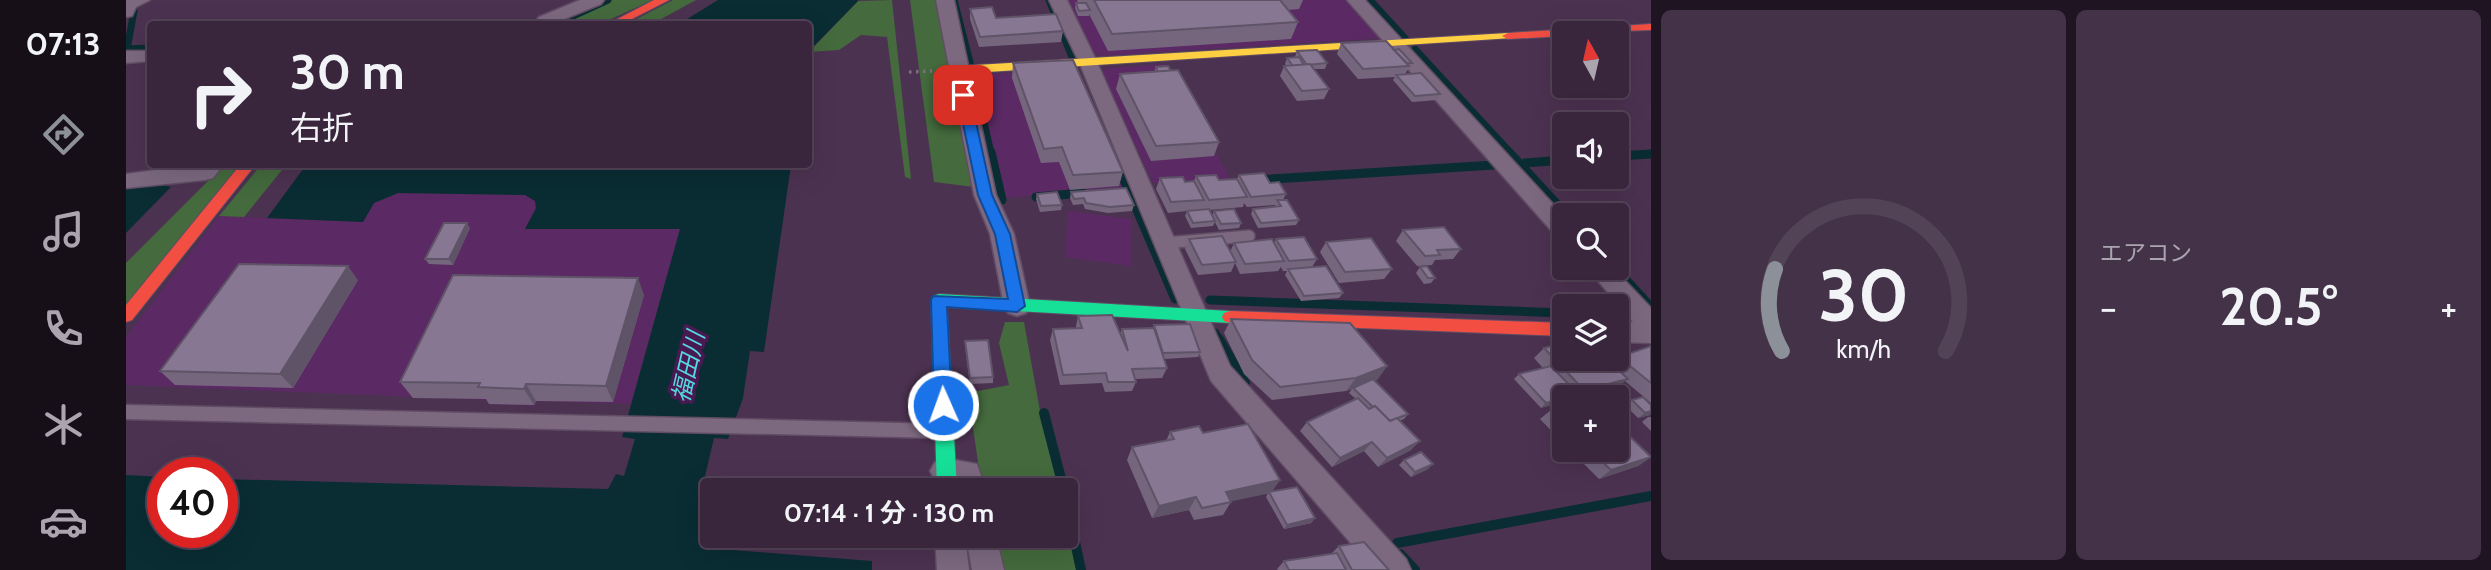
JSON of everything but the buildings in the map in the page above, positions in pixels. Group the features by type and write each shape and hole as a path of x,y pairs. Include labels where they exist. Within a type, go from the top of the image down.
{"street":[{"path":"545,21 595,0"},
{"path":"620,21 663,0"},
{"path":"945,0 985,195 1002,234 1017,306"},
{"path":"1059,0 1220,373 1395,570"},
{"path":"1356,0 1552,217"},
{"path":"958,70 1651,27"},
{"path":"126,57 147,55"},
{"path":"126,181 186,170 205,173 210,168"},
{"path":"126,316 246,168"},
{"path":"1610,280 1651,325"},
{"path":"946,478 939,300 1196,316 1552,330"},
{"path":"1629,332 1651,333"},
{"path":"953,478 967,474 968,478"},
{"path":"951,548 953,570"},
{"path":"983,548 988,570"}],"lane":[{"path":"1165,243 1249,236"},
{"path":"126,412 945,431"}],"shaded area":[{"path":"1067,0 1349,0 1383,38 1100,56 1091,50"},
{"path":"1166,64 1230,178 1153,183 1102,74 1106,68"},
{"path":"1073,69 1124,187 1004,198 977,75"},
{"path":"398,193 525,195 535,201 536,208 526,229 680,229 631,404 537,401 535,406 488,404 489,400 126,385 126,337 219,216 363,222 374,203"},
{"path":"1068,211 1132,219 1131,266 1065,257"}],"green space":[{"path":"612,0 653,0 607,21 565,21"},
{"path":"673,0 696,0 658,21 633,21"},
{"path":"892,0 911,179 905,177 887,37 861,35 839,50 812,52 858,1"},
{"path":"910,0 938,0 974,187 934,182"},
{"path":"221,168 239,168 126,306 126,263"},
{"path":"259,168 284,168 244,217 219,216"},
{"path":"1005,322 1024,322 1040,411 1057,478 980,478 968,393 1009,385 999,343"},
{"path":"994,548 1072,548 1077,570 999,570"}],"water":[{"path":"718,0 858,0 812,48 812,21 684,21"},
{"name":"福田川","path":"304,168 791,168 764,352 750,351 743,398 728,439 714,438 705,476 717,478 700,478 700,548 872,561 872,570 126,570 126,475 147,476 147,548 238,548 238,479 608,489 616,474 624,476 635,439 622,437 680,229 525,229 536,208 535,201 525,195 398,193 374,203 363,222 267,218"},
{"path":"159,184 171,187 126,233 126,187"}],"waterway":[{"path":"562,21 608,0"},
{"path":"954,0 970,62"},
{"path":"1049,0 1072,57"},
{"path":"1370,0 1405,38"},
{"path":"134,11 127,49 147,48"},
{"path":"1415,49 1511,153"},
{"path":"974,79 991,153"},
{"path":"991,152 1002,200"},
{"path":"1509,152 1556,203"},
{"path":"1629,155 1651,154"},
{"path":"1525,163 1552,161"},
{"path":"1256,180 1494,165"},
{"path":"1118,166 1175,299"},
{"path":"1036,197 1083,193"},
{"path":"1626,280 1651,307"},
{"path":"1210,300 1552,313"},
{"path":"1215,333 1220,341"},
{"path":"1219,339 1245,383"},
{"path":"1044,413 1061,478"},
{"path":"1397,543 1651,496"},
{"path":"1076,548 1081,570"},
{"path":"1400,554 1415,570"}],"traffic: fast":[{"path":"946,478 939,300 1230,317"}],"traffic: slow":[{"path":"958,70 1508,36"}],"traffic: jam":[{"path":"620,21 663,0"},
{"path":"1508,36 1651,27"},
{"path":"126,316 246,168"},
{"path":"1230,317 1552,330"}],"route":[{"path":"943,405 939,300 1017,306 1002,234 985,195 963,95"}]}
